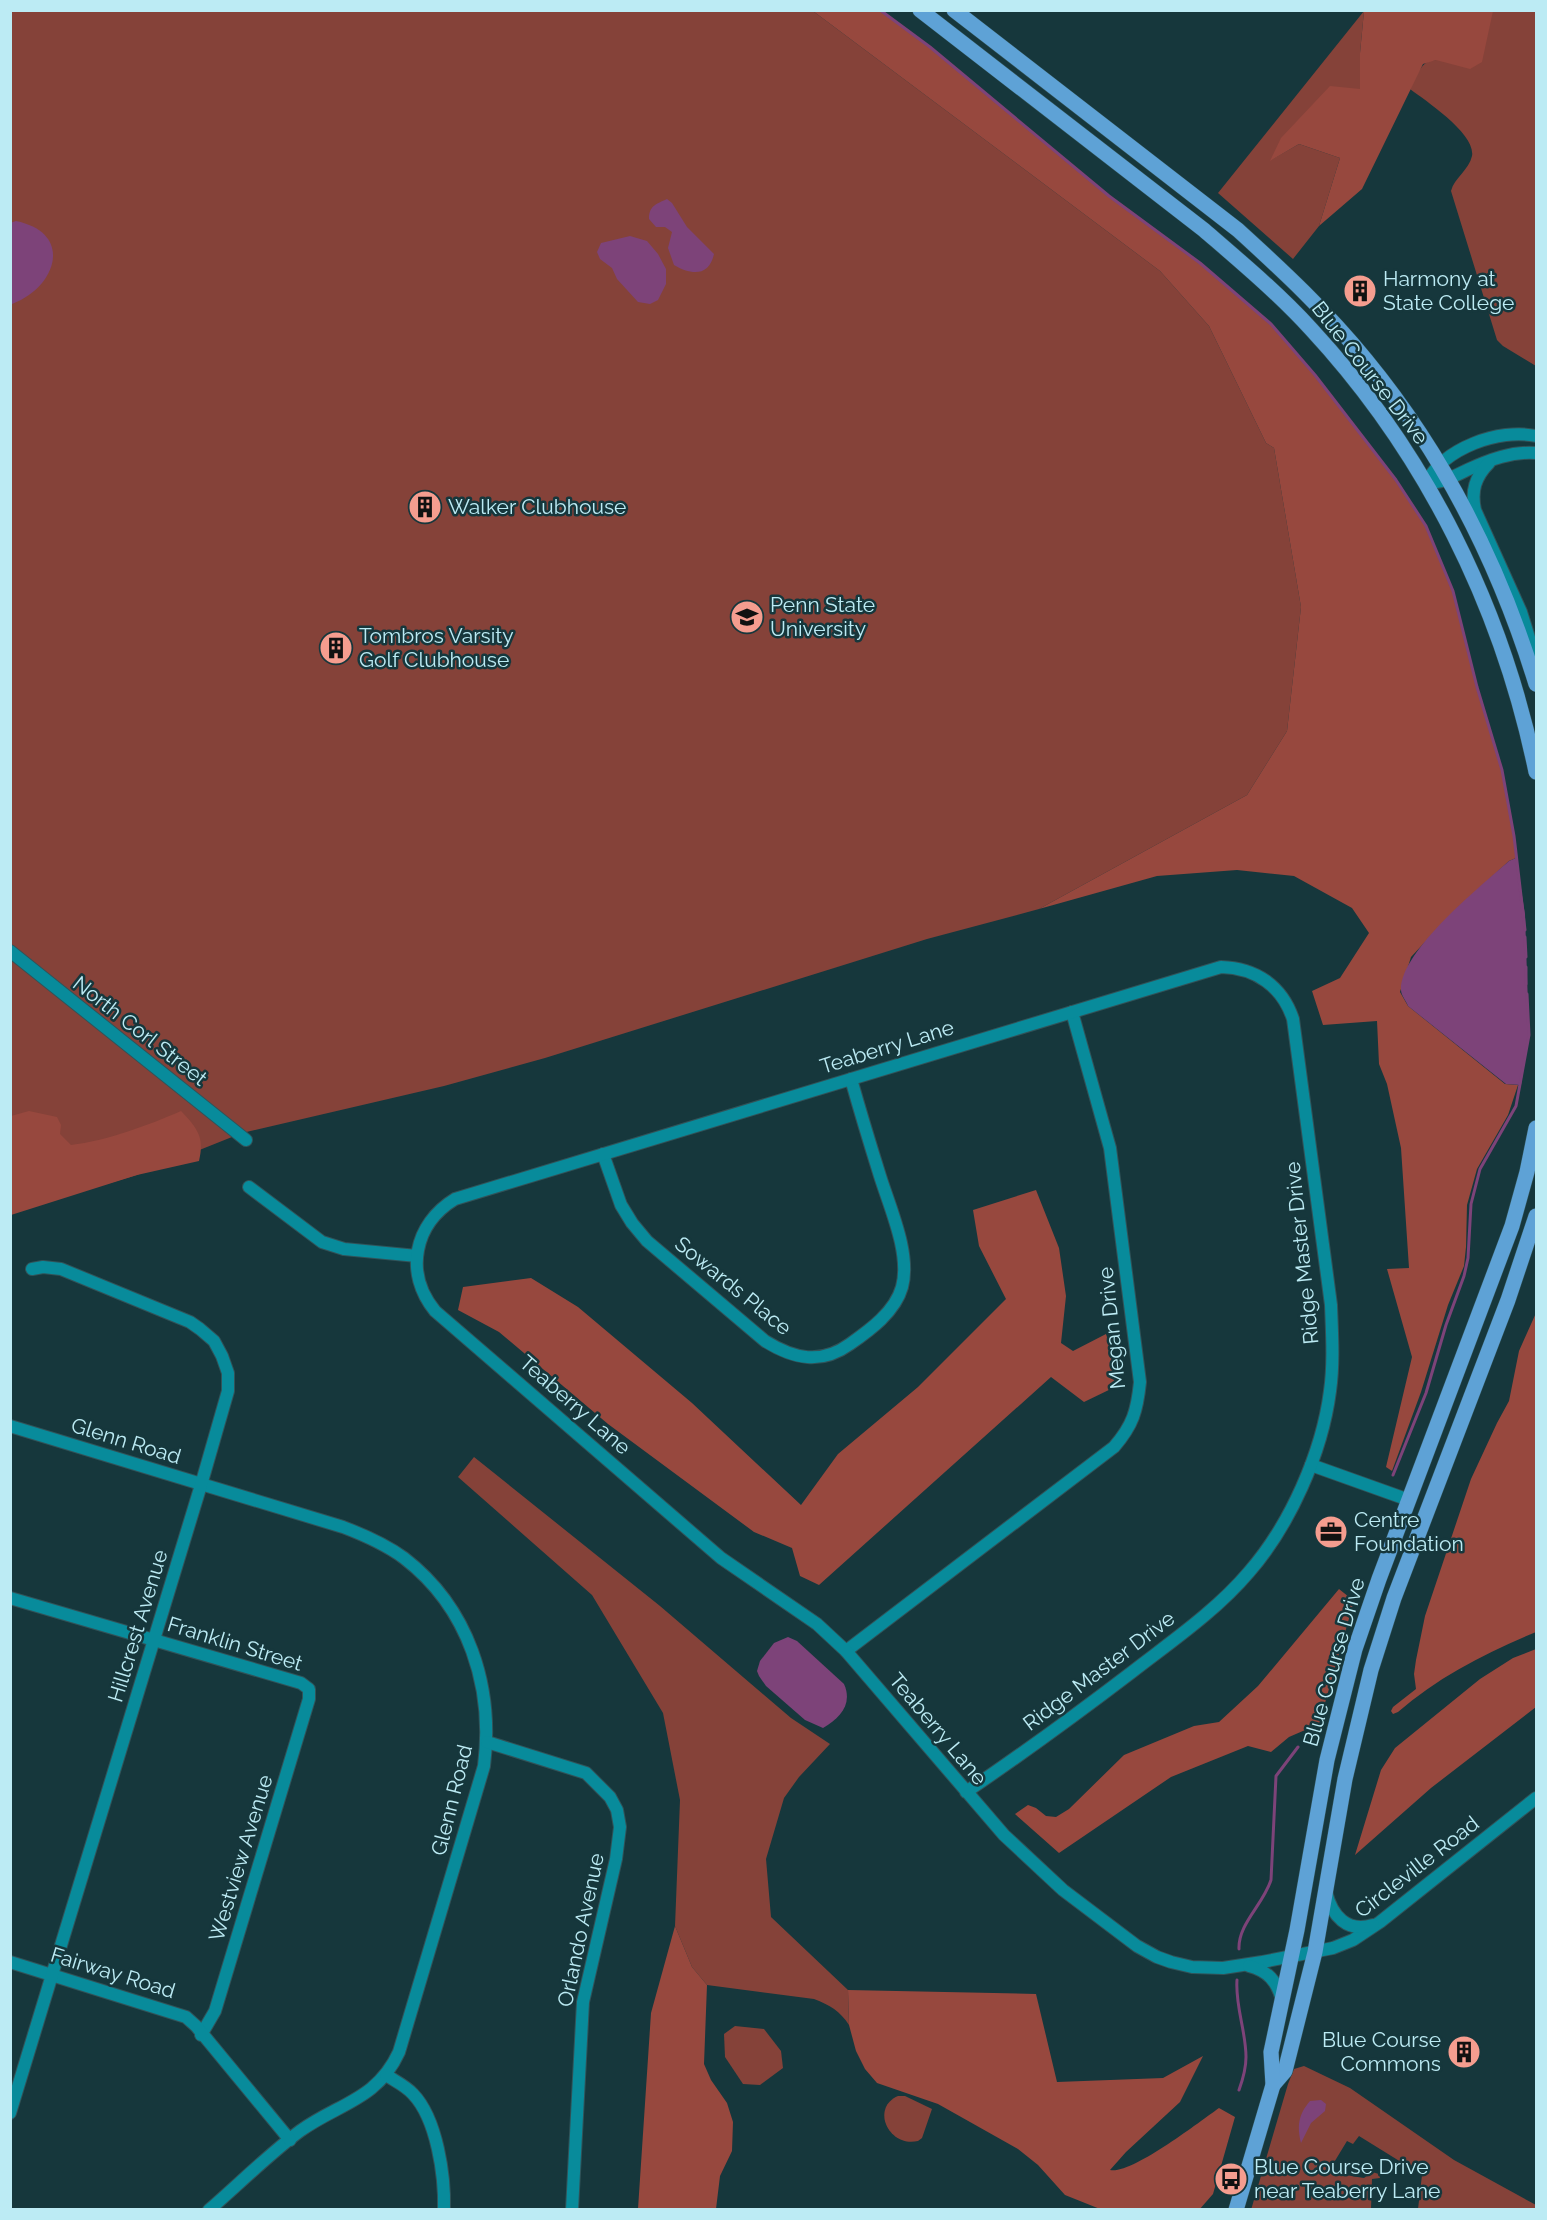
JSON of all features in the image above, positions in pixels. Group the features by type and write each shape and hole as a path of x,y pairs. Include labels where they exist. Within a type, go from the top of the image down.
{"main road":[{"name":"Blue Course Drive","path":"920,10 1188,218 1247,267 1312,330 1336,358 1394,432 1452,529 1491,616 1516,687 1536,772"},
{"name":"Blue Course Drive","path":"954,10 1238,230 1280,268 1366,360 1439,464 1478,535 1502,588 1536,684"},
{"name":"Blue Course Drive","path":"1236,2210 1273,2085 1271,2052 1292,1957 1335,1723 1366,1614 1512,1226 1536,1128"},
{"name":"Blue Course Drive","path":"1273,2085 1285,2071 1315,1952 1352,1744 1382,1634 1508,1300 1536,1216"}],"street":[{"path":"1426,483 1439,464 1463,450 1489,439 1516,435 1536,436"},
{"path":"1426,483 1448,480 1497,457 1516,453 1536,453"},
{"path":"1497,457 1479,474 1474,484 1473,498 1479,519 1521,612 1536,660"},
{"name":"North Corl Street","path":"10,951 246,1140"},
{"name":"Ridge Master Drive","path":"966,1792 1080,1712 1185,1632 1217,1605 1249,1573 1268,1548 1289,1512 1311,1464 1330,1391 1333,1347 1331,1305 1295,1030 1289,1008 1277,990 1262,977 1242,969 1221,967 1072,1012"},
{"name":"Teaberry Lane","path":"1072,1012 455,1199 445,1205 430,1220 420,1240 417,1256 420,1282 423,1294 435,1311 721,1558 798,1608 846,1651 1004,1835 1063,1890 1149,1953 1164,1960 1192,1967 1223,1968 1292,1957"},
{"name":"Megan Drive","path":"846,1651 1114,1447 1128,1430 1134,1416 1140,1382 1110,1148 1072,1012"},
{"name":"Sowards Place","path":"603,1154 621,1205 632,1223 647,1241 677,1267 765,1341 779,1350 790,1355 806,1357 834,1353 866,1332 890,1310 897,1298 904,1275 900,1242 851,1079"},
{"path":"249,1187 322,1242 344,1249 417,1256"},
{"name":"Hillcrest Avenue","path":"10,2113 14,2092 52,1975 228,1391 225,1364 214,1341 189,1322 61,1269 43,1267 32,1269"},
{"name":"Glenn Road","path":"10,1426 342,1527 373,1539 404,1558 426,1579 446,1603 467,1637 484,1686 487,1742 484,1766 406,2030 399,2052 386,2075"},
{"path":"1311,1464 1409,1500"},
{"name":"Franklin Street","path":"10,1598 302,1683 309,1689"},
{"name":"Westview Avenue","path":"201,2035 215,2011 309,1699 309,1689"},
{"name":"Orlando Avenue","path":"487,1742 586,1773 610,1797 617,1810 620,1827 616,1859 583,2002 572,2210"},
{"name":"Circleville Road","path":"1292,1957 1353,1940 1380,1923 1536,1798"},
{"path":"1326,1890 1332,1911 1346,1924 1360,1927 1380,1923"},
{"name":"Fairway Road","path":"10,1962 178,2013 191,2021 290,2140"},
{"path":"1245,1965 1267,1973 1276,1984 1282,2001"},
{"path":"209,2210 300,2131 370,2090 386,2075 412,2093 426,2114 442,2170 445,2191 444,2210"}],"shaded area":[{"name":"Penn State University","path":"11,11 813,11 1160,271 1209,326 1266,443 1274,448 1301,607 1287,731 1247,795 1039,909 927,939 545,1058 444,1086 242,1133 137,1175 11,1212"},
{"path":"813,11 880,11 930,47 1109,196 1200,263 1271,324 1315,375 1396,480 1426,526 1453,591 1477,687 1502,770 1516,858 1509,861 1452,913 1411,957 1400,992 1408,1006 1505,1084 1518,1085 1508,1115 1477,1169 1467,1205 1464,1266 1448,1305 1421,1392 1392,1471 1386,1467 1412,1357 1387,1269 1409,1268 1401,1148 1387,1084 1379,1064 1377,1021 1323,1025 1312,991 1340,978 1369,933 1352,908 1294,876 1237,870 1157,876 1039,909 1247,795 1287,731 1301,607 1274,448 1266,443 1209,326 1160,271"},
{"path":"1364,11 1360,53 1360,89 1271,160 1299,144 1340,158 1319,226 1293,259 1218,193"},
{"path":"1364,11 1493,11 1482,62 1470,69 1436,60 1423,64 1362,189 1319,226 1340,158 1299,144 1270,161 1281,138 1330,86 1360,89 1360,53"},
{"path":"1492,11 1536,11 1536,366 1497,340 1451,191 1470,161 1471,147 1458,128 1410,89 1426,63 1436,60"},
{"path":"667,199 687,227 714,254 712,261 704,270 687,271 674,265 668,248 672,232 665,227 656,227 649,219 652,208"},
{"path":"16,221 34,227 46,237 52,248 53,261 40,286 12,304 10,223"},
{"path":"630,236 647,241 658,254 666,269 666,284 658,300 650,304 638,302 617,279 612,268 600,259 597,252 601,243"},
{"path":"1516,858 1525,914 1529,1035 1521,1085 1506,1084 1408,1006 1401,990 1404,974 1427,939 1480,886 1509,861"},
{"path":"29,1111 57,1117 61,1125 60,1134 71,1145 127,1132 181,1111 198,1133 201,1145 199,1161 137,1175 11,1215 11,1116"},
{"path":"1036,1190 1059,1248 1066,1296 1061,1343 1073,1351 1106,1334 1113,1356 1115,1387 1084,1402 1051,1377 819,1585 800,1576 792,1548 754,1532 608,1424 499,1332 458,1310 463,1287 531,1278 578,1307 692,1403 801,1505 838,1454 918,1387 1006,1299 979,1246 973,1210"},
{"path":"1536,1313 1536,1632 1464,1666 1393,1714 1391,1711 1393,1707 1416,1689 1414,1674 1425,1616 1471,1479 1509,1401 1519,1351"},
{"path":"474,1457 660,1606 791,1718 830,1744 799,1777 784,1798 766,1859 771,1917 848,1990 849,2025 834,2009 814,1999 707,1985 692,1967 675,1926 680,1800 663,1713 592,1595 458,1477"},
{"path":"1339,1589 1354,1601 1319,1724 1289,1737 1271,1752 1248,1746 1171,1777 1059,1853 1015,1814 1028,1805 1046,1816 1056,1817 1069,1809 1124,1755 1194,1726 1219,1722 1258,1686"},
{"path":"788,1637 797,1641 844,1684 846,1704 835,1720 823,1728 805,1720 766,1686 757,1671 760,1661 774,1643"},
{"path":"1536,1649 1536,1707 1431,1788 1355,1855 1381,1770 1395,1748 1480,1679 1513,1658"},
{"path":"675,1926 692,1967 707,1985 704,2064 711,2080 727,2103 733,2122 732,2151 720,2176 716,2209 638,2209 651,2013"},
{"path":"848,1990 1036,1994 1057,2082 1163,2078 1203,2056 1180,2102 1110,2170 1120,2169 1148,2156 1219,2108 1235,2117 1213,2194 1199,2210 1100,2209 1065,2195 1038,2165 1018,2149 938,2104 877,2083 865,2069 856,2051 849,2025"},
{"path":"735,2026 764,2029 781,2051 783,2068 760,2085 743,2084 725,2057 724,2034"},
{"path":"1304,2066 1350,2088 1454,2160 1536,2205 1536,2210 1418,2209 1422,2175 1359,2136 1353,2144 1347,2141 1330,2169 1339,2174 1364,2178 1372,2172 1379,2174 1380,2178 1372,2179 1371,2209 1251,2210 1288,2084 1294,2069"},
{"path":"898,2096 905,2096 932,2109 922,2138 918,2141 908,2142 899,2139 887,2126 884,2117 885,2109"},
{"path":"1321,2100 1326,2104 1325,2111 1311,2123 1301,2143 1299,2126 1303,2111 1310,2101"}],"waterway":[{"path":"880,10 930,47 1109,196 1200,263 1271,324 1315,375 1396,480 1426,526 1453,591 1477,687 1502,770 1514,836 1525,930"},
{"path":"1525,937 1526,957"},
{"path":"1526,967 1526,984"},
{"path":"1393,1475 1426,1393 1446,1325 1464,1276 1468,1258 1471,1204 1480,1169 1516,1106 1529,1035 1527,994"},
{"path":"1239,1949 1242,1931 1271,1880 1276,1776 1298,1747"},
{"path":"1237,1980 1246,2057 1239,2090"}],"place":[{"name":"Harmony at State College","path":"1360,291"},
{"name":"Walker Clubhouse","path":"425,507"},
{"name":"Penn State University","path":"747,617"},
{"name":"Tombros Varsity Golf Clubhouse","path":"336,648"},
{"name":"Centre Foundation","path":"1331,1532"},
{"name":"Blue Course Commons","path":"1464,2052"},
{"name":"Blue Course Drive near Teaberry Lane","path":"1231,2179"}]}
